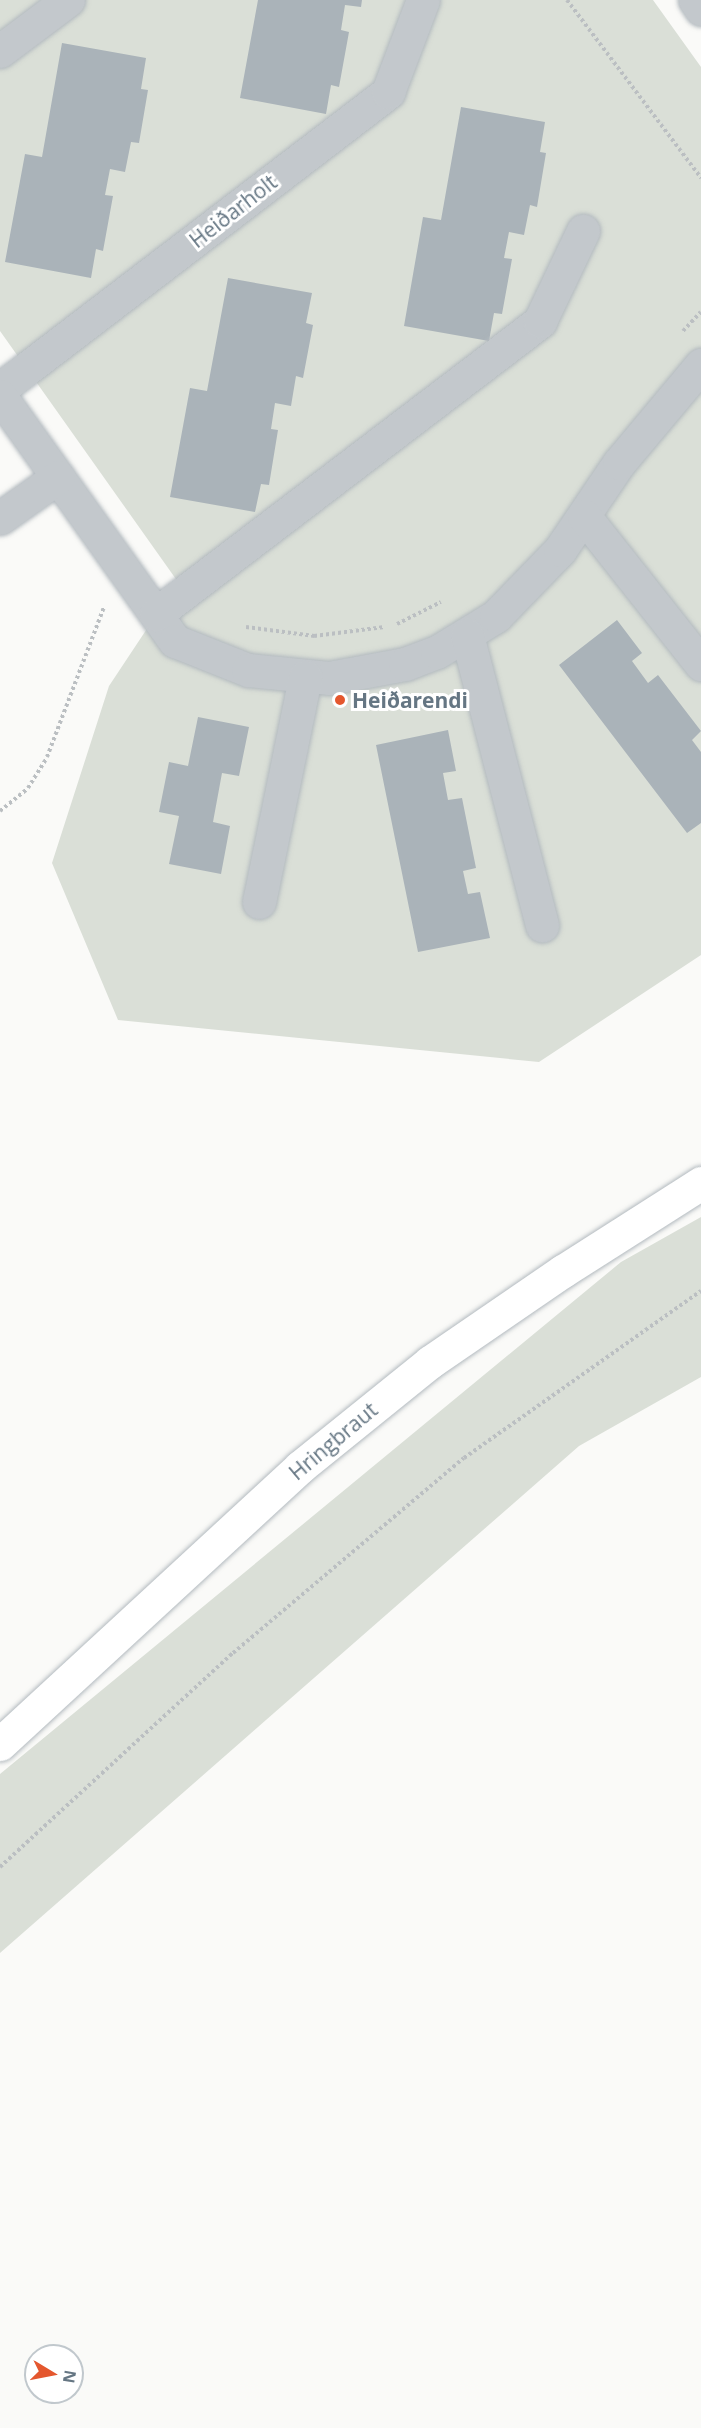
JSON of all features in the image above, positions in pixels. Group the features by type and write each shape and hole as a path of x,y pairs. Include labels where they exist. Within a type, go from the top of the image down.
{"main road":[{"name":"Hringbraut","path":"0,1744 274,1490 430,1362 563,1271 701,1183"}],"street":[{"path":"0,51 69,0"},
{"name":"Heiðarholt","path":"0,389 387,92 423,0"},
{"path":"694,0 701,9"},
{"path":"156,614 540,321 582,231"},
{"path":"0,396 175,641 248,670 305,677 352,675 405,664 467,635 522,592 560,549 638,437 701,365"},
{"path":"0,518 57,477"},
{"path":"584,516 701,663"},
{"path":"467,635 542,925"},
{"path":"259,902 305,677"}],"path":[{"path":"567,0 701,178"},
{"path":"675,340 701,312"},
{"path":"0,811 28,788 47,757 109,595 131,579"},
{"path":"244,627 314,636 393,626 444,601"},
{"path":"0,1867 232,1653 464,1458 701,1291"}],"shaded area":[{"path":"0,0 653,0 701,67 701,955 539,1062 118,1020 52,863 109,686 178,582 0,331"},
{"path":"701,1217 701,1377 579,1446 0,1953 0,1774 621,1262"}],"building":[{"path":"258,0 362,0 361,7 345,5 341,30 349,32 339,87 331,85 326,114 240,98"},
{"path":"62,43 146,58 141,89 148,90 139,143 131,142 125,172 110,169 105,195 113,196 103,251 96,249 91,278 5,262 25,154 42,157"},
{"path":"461,107 545,122 540,152 546,153 537,207 530,205 524,235 509,232 504,258 512,259 502,314 494,313 489,341 404,326 423,217 441,220"},
{"path":"228,278 312,293 306,323 313,325 303,378 296,376 291,406 275,403 271,429 278,430 269,485 261,484 255,512 170,497 190,388 207,391"},
{"path":"617,620 642,653 632,661 648,683 658,675 701,731 692,740 701,752 701,823 687,833 559,665"},
{"path":"198,717 249,727 239,776 222,773 213,822 230,826 221,874 169,864 179,816 159,812 169,762 188,766"},
{"path":"448,730 456,771 443,773 448,800 462,798 476,868 463,871 468,894 480,892 490,938 418,952 376,745"}],"place":[{"name":"Heiðarendi","path":"340,700"}]}
